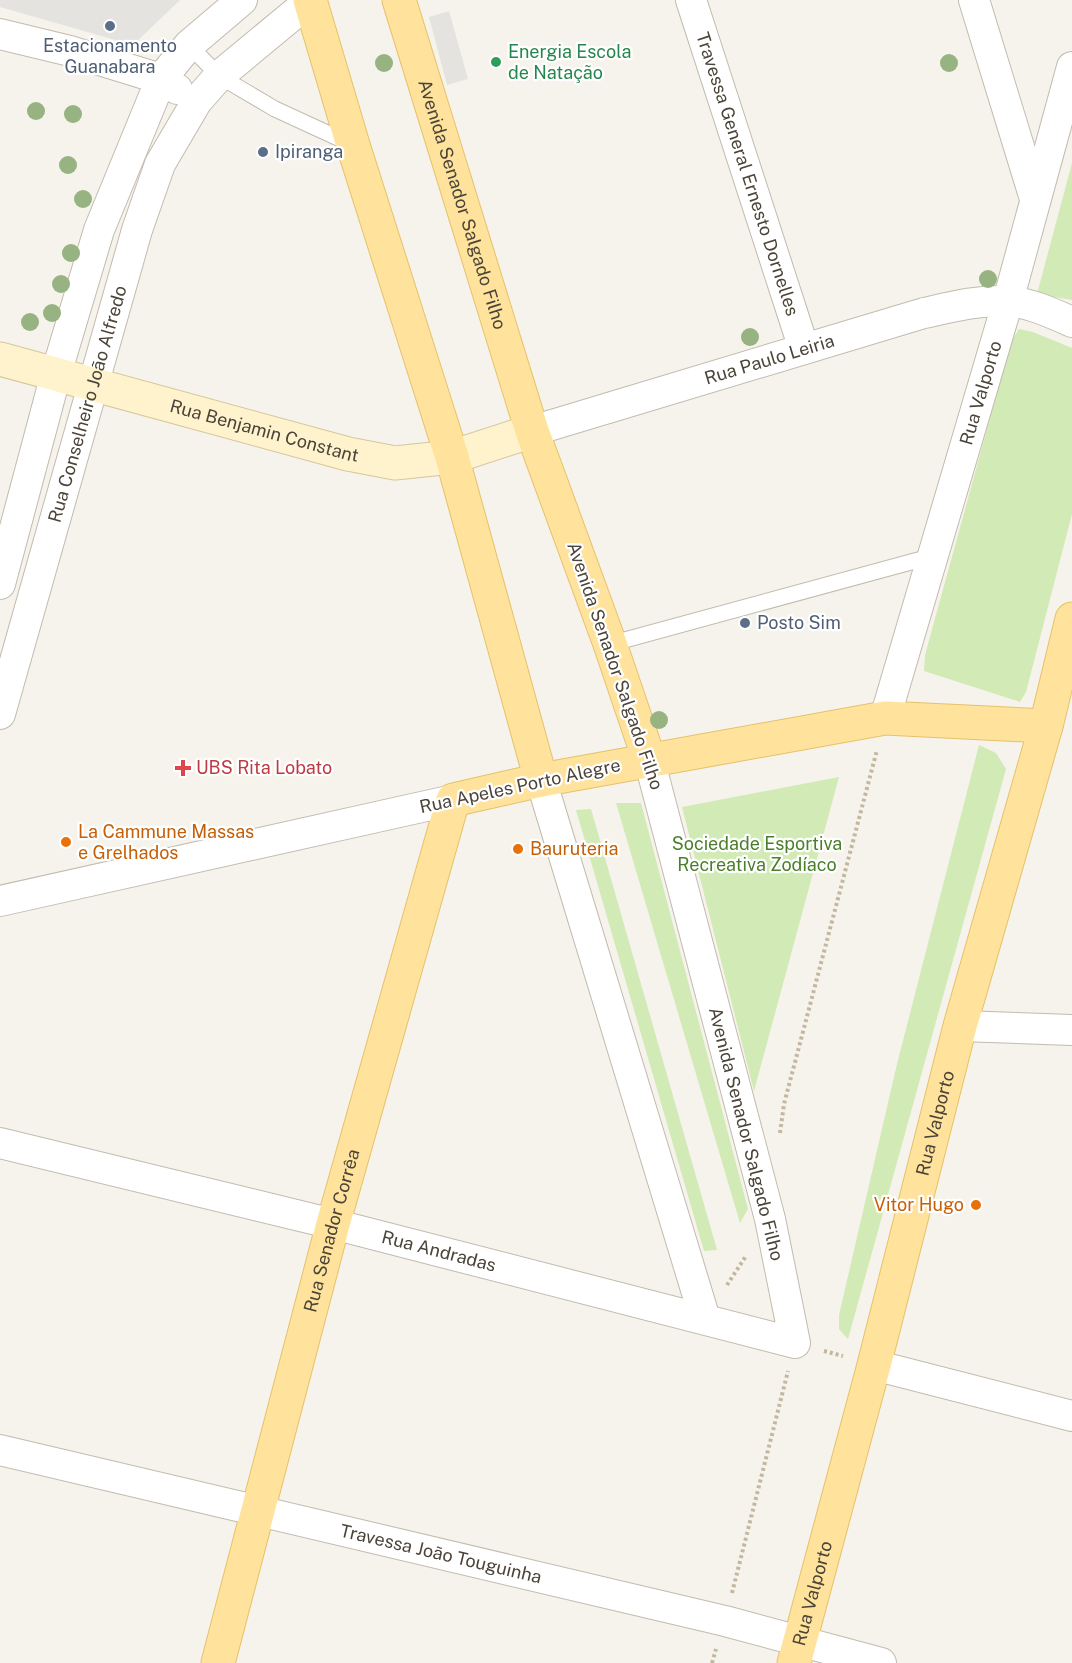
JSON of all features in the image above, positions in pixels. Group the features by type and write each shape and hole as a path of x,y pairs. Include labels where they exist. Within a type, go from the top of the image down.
{"main road":[{"path":"310,0 353,145 452,457 542,780"},
{"name":"Avenida Senador Salgado Filho","path":"399,0 532,431 610,644 649,759"},
{"name":"Rua Valporto","path":"797,1652 874,1365 960,1026 1046,726 1072,620"},
{"name":"Rua Apeles Porto Alegre","path":"453,800 649,759 885,718 1046,726"},
{"name":"Rua Senador Corrêa","path":"218,1663 333,1224 453,800"}],"street":[{"name":"Rua Conselheiro João Alfredo","path":"0,584 56,374 99,230 161,79 189,45 242,0"},
{"name":"Rua Conselheiro João Alfredo","path":"0,714 136,230 160,164 197,101 219,76 310,0"},
{"name":"Travessa General Ernesto Dornelles","path":"691,0 804,349"},
{"path":"974,0 1035,199"},
{"path":"0,34 70,51 161,79 197,101"},
{"name":"Rua Valporto","path":"885,718 1008,301 1072,67"},
{"name":"Rua Paulo Leiria","path":"532,431 924,314 971,303 1008,301"},
{"path":"1008,301 1045,310 1072,322"},
{"name":"Rua Benjamin Constant","path":"0,359 348,454 395,463 452,457 532,431"},
{"path":"20,514 55,523"},
{"name":"Avenida Senador Salgado Filho","path":"649,759 770,1219 795,1343"},
{"path":"542,780 705,1319"},
{"name":"Rua Apeles Porto Alegre","path":"0,901 453,800"},
{"path":"960,1026 1072,1030"},
{"name":"Rua Andradas","path":"0,1143 333,1224 795,1343"},
{"path":"874,1365 1072,1416"},
{"name":"Travessa João Touguinha","path":"0,1450 725,1621 797,1652 881,1663"}],"lane":[{"path":"189,45 219,76 275,109 353,145"},
{"path":"610,644 933,556"}],"path":[{"path":"780,1139 784,1104 885,718"},
{"path":"705,1319 770,1219"},
{"path":"712,1663 725,1621 795,1343 874,1365"}],"green space":[{"path":"1072,163 1072,300 1037,294"},
{"path":"1019,329 1033,332 1072,348 1072,514 1026,692 1020,702 924,671 925,655 1011,342"},
{"path":"979,745 996,753 1006,769 848,1339 839,1329 839,1315 897,1064"},
{"name":"Sociedade Esportiva Recreativa Zodíaco","path":"839,777 754,1091 682,807"},
{"path":"616,803 641,803 748,1209 740,1223"},
{"path":"591,809 717,1250 704,1251 576,810"}],"shaded area":[{"name":"Estacionamento Guanabara","path":"0,0 180,0 133,45 0,7"},
{"path":"449,11 468,79 447,85 429,17"}],"place":[{"name":"Estacionamento Guanabara","path":"110,26"},
{"name":"Energia Escola de Natação","path":"496,62"},
{"name":"Ipiranga","path":"263,152"},
{"name":"Posto Sim","path":"745,623"},
{"name":"UBS Rita Lobato","path":"183,768"},
{"name":"La Cammune Massas e Grelhados","path":"66,842"},
{"name":"Bauruteria","path":"518,849"},
{"name":"Vitor Hugo","path":"976,1205"}]}
